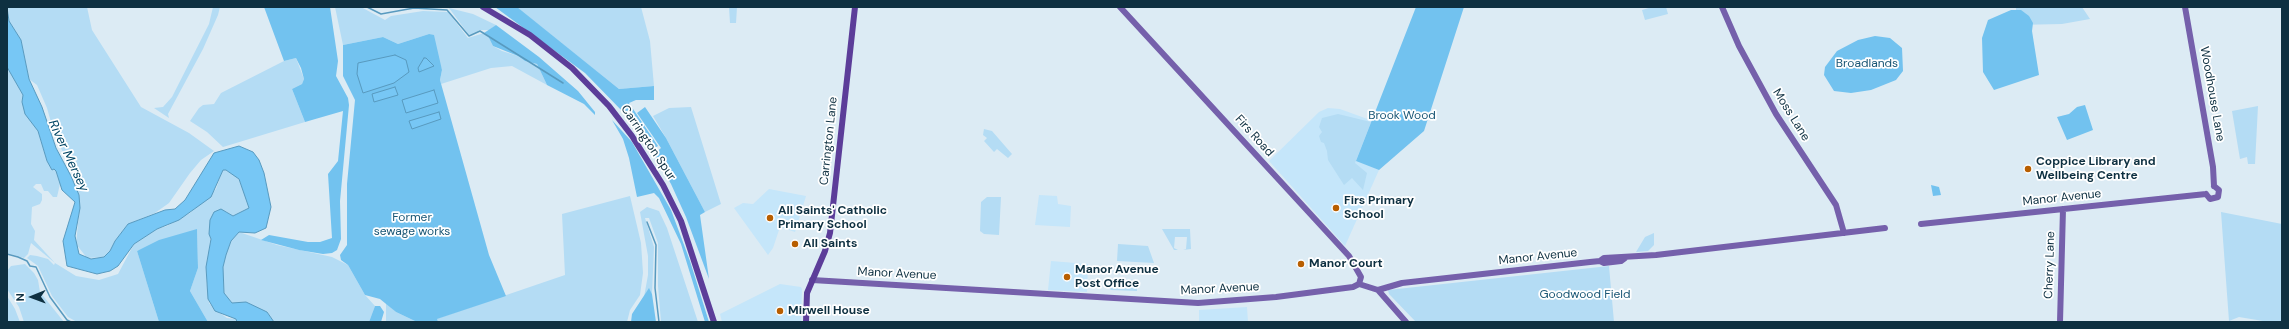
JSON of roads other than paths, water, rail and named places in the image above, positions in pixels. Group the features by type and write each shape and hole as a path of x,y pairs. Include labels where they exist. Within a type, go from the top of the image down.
{"main road":[{"name":"Carrington Spur","path":"483,7 530,35 572,68 609,106 632,136 663,185 681,221 714,322"},
{"name":"Carrington Lane","path":"806,322 807,293 830,233 855,7"}],"street":[{"name":"Firs Road","path":"1120,7 1348,256 1356,266 1361,277 1359,284"},
{"name":"Moss Lane","path":"1722,7 1739,46 1776,114 1836,205 1844,233"},
{"name":"Woodhouse Lane","path":"2185,7 2213,167 2214,186"},
{"path":"2214,186 2219,190 2218,197 2210,199 2206,194 2208,188 2214,186"},
{"name":"Manor Avenue","path":"1921,224 2206,194"},
{"name":"Cherry Lane","path":"2060,322 2062,209"},
{"name":"Manor Avenue","path":"1378,290 1402,283 1600,260 1604,263 1621,261 1625,258 1885,228"},
{"name":"Manor Avenue","path":"812,280 1198,304 1291,295 1353,287 1359,284"},
{"path":"1359,284 1378,290 1406,322"}],"waterway":[{"path":"367,7 381,14 414,8 447,10 469,36 480,31 563,83"},
{"path":"647,222 656,245 655,288 659,322"},
{"path":"7,254 27,261 30,266 36,267 50,297 67,320 71,322"}],"place":[{"name":"Coppice Library and Wellbeing Centre","path":"2028,169"},
{"name":"Firs Primary School","path":"1336,208"},
{"name":"All Saints' Catholic Primary School","path":"770,218"},
{"name":"All Saints","path":"795,244"},
{"name":"Manor Court","path":"1301,264"},
{"name":"Manor Avenue Post Office","path":"1067,277"},
{"name":"Mirwell House","path":"780,311"}],"park label":[{"name":"Broadlands","path":"1867,64"},
{"name":"Brook Wood","path":"1402,116"},
{"name":"Former sewage works","path":"412,225"},
{"name":"Goodwood Field","path":"1585,295"}],"water label":[{"name":"River Mersey","path":"68,156"}]}
